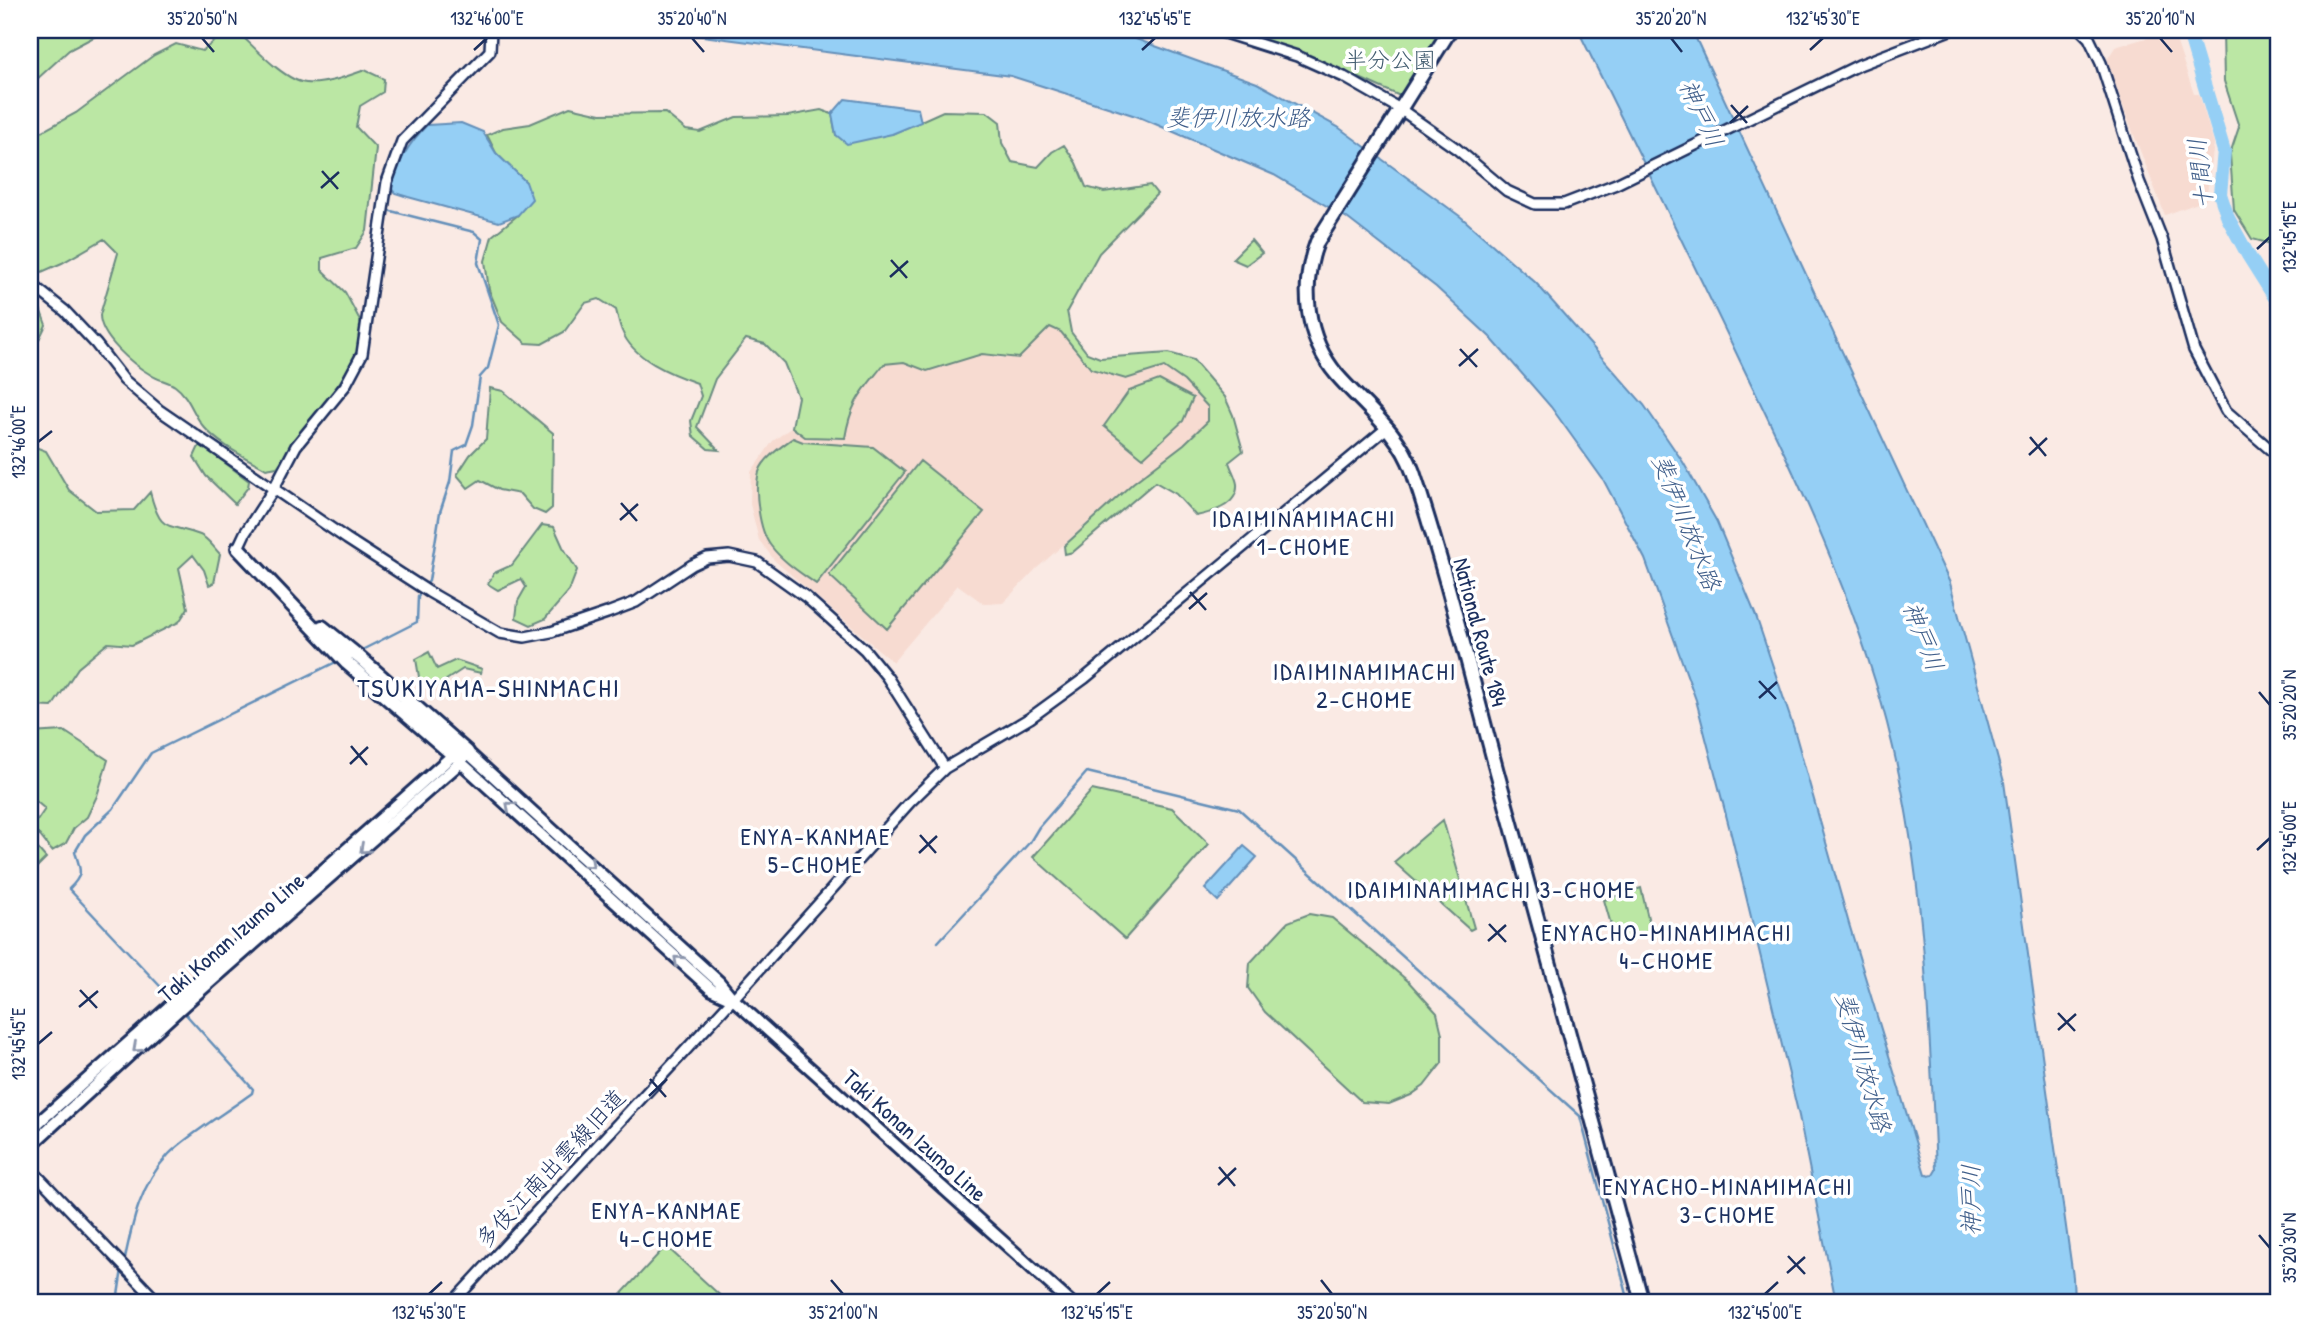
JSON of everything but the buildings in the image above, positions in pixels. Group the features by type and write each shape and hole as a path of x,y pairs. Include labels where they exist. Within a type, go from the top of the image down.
{"main road":[{"name":"National Route 184","path":"1450,30 1317,242 1309,265 1309,317 1320,350 1337,374 1388,427 1411,467 1428,518 1642,1302"},
{"path":"238,548 347,663 460,757"},
{"name":"Taki Konan Izumo Line","path":"460,757 719,982 733,999 1070,1302"},
{"name":"Taki Konan Izumo Line","path":"30,1130 460,757"},
{"name":"Taki Konan Izumo Line","path":"30,1146 460,757"}],"street":[{"path":"1215,30 1297,56 1344,77 1400,109 1457,149 1507,191 1535,204 1564,204 1616,184 1859,65 1950,30"},
{"path":"2081,30 2089,38 2101,63 2139,180 2162,239 2194,349 2226,411 2279,457"},
{"path":"238,548 296,446 345,386 362,354 387,182 402,141 490,51 491,32"},
{"path":"30,283 65,311 96,344 124,380 159,410 272,490 429,592 500,633 525,637 551,632 617,610 636,602 691,565 707,558 729,555 757,562 806,597 865,650 887,677 945,768"},
{"name":"多伎江南出雲線旧道","path":"453,1302 733,999 909,802 945,768 1030,718 1085,678 1388,427"},
{"path":"30,1168 158,1302"}],"shaded area":[{"path":"2167,32 2171,41 2176,40 2194,94 2199,94 2214,144 2206,200 2165,215 2107,60 2115,47"},
{"path":"1050,327 1061,332 1091,369 1126,379 1164,367 1184,381 1208,407 1208,421 1036,569 1003,603 984,604 958,585 893,662 775,561 759,540 750,504 751,472 773,441 792,427 805,437 844,438 855,400 884,364 904,362 927,371 982,354 1003,358"}],"green space":[{"path":"30,30 107,30 69,50 30,83"},
{"name":"半分公園","path":"1247,30 1445,30 1427,62 1400,96 1321,61 1246,34"},
{"path":"2223,30 2279,30 2279,246 2252,239 2234,210 2230,154 2239,127 2224,81"},
{"path":"225,33 240,34 271,63 298,81 321,83 365,70 384,79 383,92 360,106 356,127 376,148 367,231 356,248 322,258 322,270 345,292 362,324 359,352 324,407 277,467 266,469 217,439 203,426 180,390 143,370 111,341 101,323 100,315 118,253 104,239 62,263 35,275 30,272 30,138 76,113 154,55 176,44 202,51"},
{"path":"570,107 601,114 665,113 686,130 700,132 736,117 788,116 821,110 832,114 836,135 892,134 943,111 987,112 1000,122 1002,143 1012,162 1038,167 1052,152 1064,145 1076,163 1086,187 1104,192 1150,185 1157,194 1099,253 1067,311 1071,332 1087,353 1100,358 1169,353 1193,360 1225,397 1233,415 1243,451 1229,462 1237,484 1234,497 1223,507 1196,516 1176,494 1155,482 1073,552 1065,554 1064,546 1133,483 1184,444 1208,421 1208,407 1184,381 1164,367 1126,379 1091,369 1061,332 1050,327 1019,358 982,354 927,371 904,362 884,364 854,406 845,438 805,437 792,427 798,397 784,363 765,344 746,339 715,379 697,427 719,450 708,449 693,436 691,421 701,396 697,383 665,370 635,350 622,331 616,310 599,299 585,303 564,332 542,344 526,343 502,322 489,290 485,261 492,236 518,215 526,182 496,153 487,135 503,128 530,124"},
{"path":"1251,240 1262,253 1246,265 1232,259"},
{"path":"30,300 39,306 46,325 30,354"},
{"path":"1159,380 1193,398 1183,421 1143,458 1104,426 1129,391"},
{"path":"490,388 503,391 553,433 552,508 545,514 533,509 520,494 499,490 480,480 468,488 457,475 470,455 486,439"},
{"path":"793,438 803,442 873,447 905,472 816,584 786,562 771,546 763,531 759,510 757,489 761,467 773,453"},
{"path":"200,444 249,481 248,487 235,504 206,476 194,457"},
{"path":"30,445 46,451 69,490 96,511 134,510 150,492 162,521 172,527 203,536 220,554 214,583 209,585 204,570 193,555 179,568 188,608 179,622 132,645 108,643 78,668 52,707 30,706"},
{"path":"920,461 984,512 887,629 829,575"},
{"path":"542,525 554,527 577,570 569,591 545,619 531,625 516,618 518,601 526,587 521,579 498,590 488,584 494,573 512,565"},
{"path":"429,652 437,669 456,660 482,669 481,673 463,669 437,686 420,683 416,659"},
{"path":"64,731 108,760 97,796 87,817 74,828 66,843 52,851 33,827 45,809 30,796 30,733"},
{"path":"1092,790 1172,808 1209,844 1125,939 1033,857"},
{"path":"1443,820 1474,928 1470,930 1394,862"},
{"path":"30,840 46,858 30,874"},
{"path":"1641,888 1651,931 1621,939 1614,935 1604,900"},
{"path":"1309,914 1332,918 1408,981 1437,1013 1442,1034 1442,1063 1424,1086 1411,1095 1389,1104 1362,1102 1265,1012 1248,988 1250,963 1288,922"},
{"path":"664,1248 668,1248 725,1302 614,1302"}],"water":[{"path":"656,30 1111,30 1257,83 1338,127 1461,217 1536,283 1644,405 1683,462 1717,522 1756,616 1794,729 1849,924 1925,1174 1929,1176 1936,1170 1927,1002 1917,889 1900,778 1874,676 1804,495 1578,30 1692,30 1950,583 2004,782 2073,1277 2074,1302 1836,1302 1799,1116 1732,838 1696,700 1645,559 1604,481 1551,407 1490,337 1436,287 1347,218 1274,175 1139,117 1011,76"},
{"path":"845,99 918,109 921,122 892,134 847,144 836,135 832,114"},
{"path":"461,123 483,132 496,153 526,182 532,199 518,215 499,222 395,193 391,188 405,154 427,125"},
{"path":"1244,846 1257,857 1218,901 1205,889"}],"waterway":[{"name":"十間川","path":"2188,30 2224,151 2220,194 2228,218 2279,304"},
{"path":"360,651 417,622 418,596 429,581 440,512 450,482 454,451 466,445 473,425 480,377 488,368 499,325 478,263 482,239 474,232 391,211"},
{"path":"173,1000 69,889 80,872 75,852 85,835 113,809 151,753 338,661"},
{"path":"938,942 1030,842 1039,827 1087,772 1239,809 1580,1116 1629,1302"},
{"path":"124,1263 144,1191 159,1166 177,1146 252,1093 253,1089 182,1010"},
{"path":"117,1302 122,1269"}],"district":[{"name":"IDAIMINAMIMACHI 1-CHOME","path":"1304,532"},
{"name":"IDAIMINAMIMACHI 2-CHOME","path":"1365,685"},
{"name":"TSUKIYAMA-SHINMACHI","path":"489,687"},
{"name":"ENYA-KANMAE 5-CHOME","path":"816,850"},
{"name":"IDAIMINAMIMACHI 3-CHOME","path":"1492,889"},
{"name":"ENYACHO-MINAMIMACHI 4-CHOME","path":"1667,946"},
{"name":"ENYACHO-MINAMIMACHI 3-CHOME","path":"1728,1200"},
{"name":"ENYA-KANMAE 4-CHOME","path":"667,1224"}],"water label":[{"name":"神戸川","path":"1702,113"},
{"name":"斐伊川放水路","path":"1238,117"},
{"name":"斐伊川放水路","path":"1687,522"},
{"name":"神戸川","path":"1924,636"},
{"name":"斐伊川放水路","path":"1864,1062"},
{"name":"神戸川","path":"1970,1200"}]}
